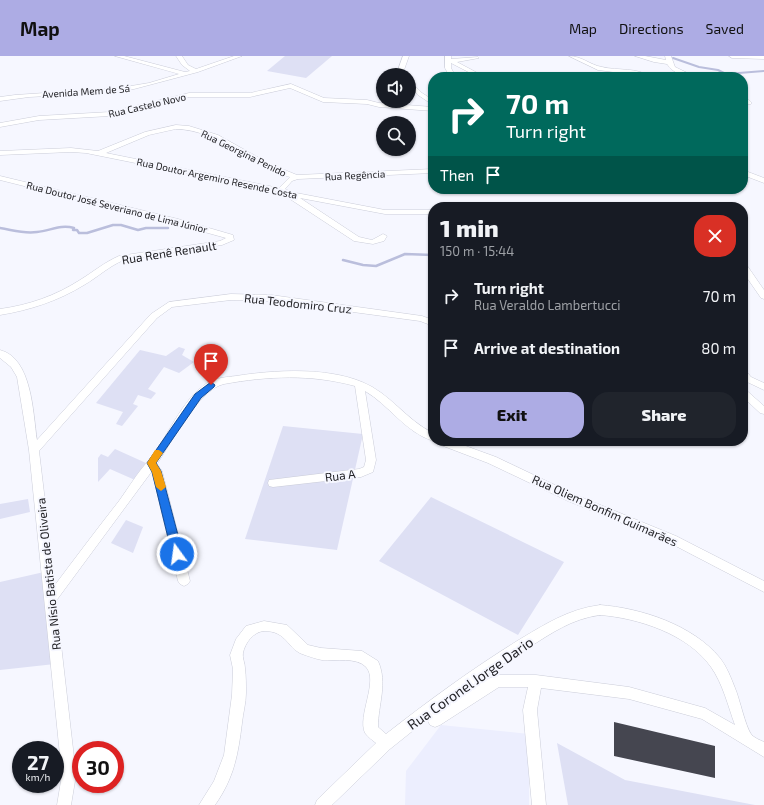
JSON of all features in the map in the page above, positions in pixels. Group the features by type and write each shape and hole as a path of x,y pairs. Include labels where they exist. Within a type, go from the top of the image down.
{"street":[{"path":"118,56 185,74"},
{"path":"179,56 183,65 196,71"},
{"path":"206,68 214,58 228,56"},
{"name":"Avenida Mem de Sá","path":"0,99 31,94 131,89 206,68 239,56"},
{"path":"403,68 406,56"},
{"path":"572,56 600,69 631,72"},
{"path":"638,56 654,60 668,59 676,71 679,72"},
{"path":"735,56 764,57"},
{"path":"450,60 476,58"},
{"path":"450,60 450,72"},
{"path":"450,60 473,72"},
{"name":"Rua Castelo Novo","path":"0,125 39,118 110,114 189,95 250,95 265,93 287,86 293,86 323,100 366,102 379,105 428,109"},
{"path":"416,90 428,100"},
{"name":"Rua Georgina Penido","path":"100,153 165,129 181,127 191,128 211,135 279,171 297,177"},
{"name":"Rua Doutor Argemiro Resende Costa","path":"0,153 71,150 100,153 281,190 289,194 385,212 428,212"},
{"name":"Rua Regência","path":"297,177 428,171"},
{"path":"748,174 764,181"},
{"path":"281,190 290,180 297,177"},
{"name":"Rua Doutor José Severiano de Lima Júnior","path":"0,178 175,221 230,237 230,240"},
{"path":"289,194 357,239 373,242 381,239 383,236"},
{"name":"Rua Renê Renault","path":"0,312 15,310 44,302 63,294 85,281 111,262 122,258 222,243 230,240"},
{"path":"748,273 764,296"},
{"name":"Rua Teodomiro Cruz","path":"34,450 154,316 169,305 212,298 248,296 422,319 428,321"},
{"name":"Rua Nísio Batista de Oliveira","path":"0,353 15,365 22,377 34,450 52,599 69,775 64,805"},
{"path":"52,599 198,396 217,382 251,376 301,374 331,377 359,384 381,395 417,429 428,435"},
{"path":"748,379 764,387"},
{"name":"Rua A","path":"273,482 360,473 369,469 371,460 359,384"},
{"path":"748,397 763,411"},
{"name":"Rua Oliem Bonfim Guimarães","path":"455,446 492,460 572,498 672,539 764,587"},
{"path":"151,463 157,471 184,581"},
{"name":"Rua Coronel Jorge Dario","path":"322,805 386,743 455,690 503,656 572,616 597,610 613,610 641,617 661,624 688,638 715,662 724,679 746,738"},
{"path":"206,805 220,786 231,754 239,695 239,669 236,656 240,643 250,630 264,626 282,629 304,649 321,654 362,657 373,665 376,683 371,714 371,730 386,743"},
{"path":"435,720 497,681 536,681 629,693 705,714 764,750"},
{"path":"536,681 530,710 539,805"}],"shaded area":[{"path":"285,56 332,56 306,78 267,71"},
{"path":"179,347 185,349 182,355 194,362 179,373 164,367 148,389 156,393 151,399 138,395 133,404 138,406 122,426 116,424 123,412 96,403 140,350 166,356"},
{"path":"283,426 363,434 337,550 245,539"},
{"path":"115,449 146,463 135,480 110,469 98,482 98,458 101,454 108,457"},
{"path":"431,497 564,562 518,635 379,561"},
{"path":"28,499 30,512 0,519 0,504"},
{"path":"126,520 143,527 133,553 111,543"},
{"path":"44,572 55,664 0,670 0,582"},
{"path":"441,725 529,734 529,805 405,805 406,771"},
{"path":"557,743 625,780 755,805 568,805"}],"building":[{"path":"614,722 715,746 715,778 614,756"}],"waterway":[{"path":"673,58 699,67 722,72"},
{"path":"748,72 764,71"},
{"path":"0,228 32,232 60,227 69,227 74,228 73,230 77,230 79,233 87,233 113,225 121,225 138,230 146,228 168,228"},
{"path":"343,260 363,265 376,266 405,254 428,255"}],"slow traffic":[{"path":"159,453 151,463 157,471 161,487"}],"route":[{"path":"177,554 157,471 151,463 198,396 211,385"}]}
